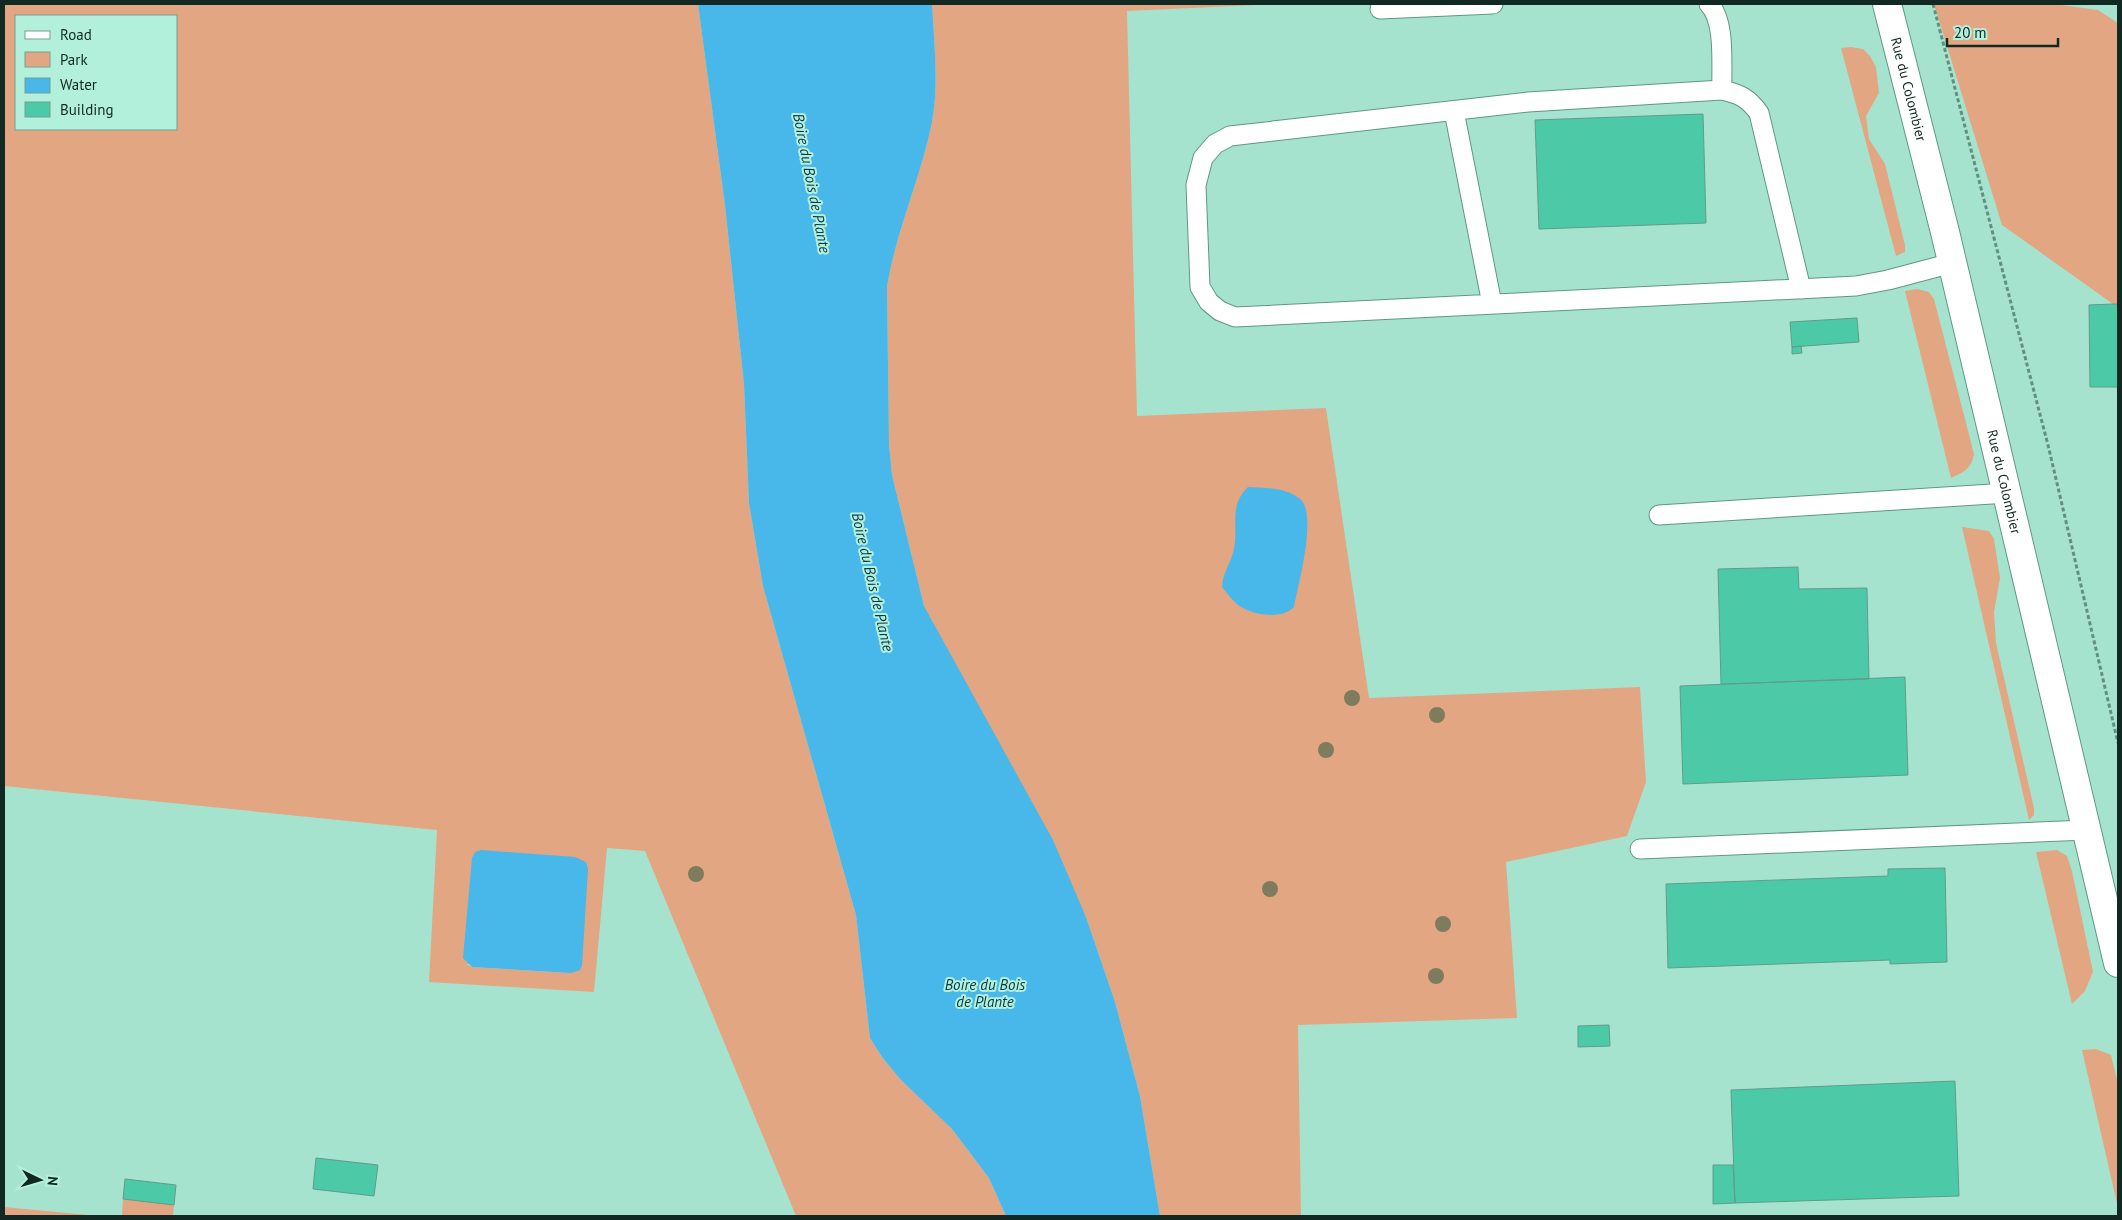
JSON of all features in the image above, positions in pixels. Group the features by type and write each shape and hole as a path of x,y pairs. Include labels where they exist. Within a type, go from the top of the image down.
{"main road":[{"name":"Rue du Colombier","path":"1887,4 2008,493 2118,963"}],"lane":[{"path":"1380,9 1493,4"},
{"path":"1709,4 1714,8 1720,22 1722,90"},
{"path":"1802,289 1759,113 1750,100 1741,94 1722,90 1528,102 1230,136 1216,144 1203,158 1196,185 1200,287 1214,306 1235,317 1802,289 1856,286 1888,280 1952,263"},
{"path":"1454,111 1492,304"},
{"path":"1659,515 2008,493"},
{"path":"1640,849 2087,830"}],"path":[{"path":"1933,4 2048,445 2118,743"}],"green space":[{"path":"4,4 698,4 725,205 744,384 749,503 763,586 856,915 870,1038 882,1057 900,1079 952,1129 989,1178 1006,1216 796,1216 645,851 607,848 594,992 429,982 437,830 4,786","holes":["466,964 570,973 472,967"]},
{"path":"932,4 1277,4 1127,11 1137,416 1326,408 1369,698 1640,687 1646,782 1627,836 1506,862 1517,1018 1298,1025 1301,1216 1160,1216 1140,1096 1115,1002 1086,917 1005,756 924,606 892,475 889,445 887,287 896,245 922,163 932,122 936,78"},
{"path":"1934,4 2054,4 2098,10 2118,23 2118,304 2113,304 2002,225"},
{"path":"1841,48 1863,49 1870,56 1876,67 1879,93 1866,116 1869,139 1885,164 1905,245 1905,252 1896,256"},
{"path":"1917,289 1929,292 1934,299 1974,454 1971,463 1966,469 1951,478 1905,291"},
{"path":"1962,527 1989,531 1994,539 2000,578 1994,612 1996,643 2034,808 2034,815 2029,820"},
{"path":"2057,850 2067,856 2072,871 2093,972 2085,991 2072,1004 2036,852"},
{"path":"2096,1049 2111,1055 2118,1084 2118,1208 2082,1050"},
{"path":"123,1199 174,1205 173,1216 122,1216"},
{"path":"4,1207 99,1216 4,1216"}],"water":[{"name":"Boire du Bois de Plante","path":"698,4 932,4 936,78 932,122 922,163 896,245 887,287 889,445 892,475 924,606 1053,840 1086,917 1115,1002 1140,1096 1160,1216 1006,1216 989,1178 952,1129 900,1079 882,1057 870,1038 856,915 763,586 749,503 744,384 725,205"},
{"path":"1248,487 1288,492 1300,499 1305,507 1307,534 1294,607 1282,614 1268,615 1247,610 1236,603 1222,587 1235,544 1235,518 1238,502"},
{"path":"481,850 575,857 586,862 588,869 582,966 580,970 571,973 472,967 463,958 472,858 475,852"}],"building":[{"path":"1703,114 1706,223 1539,229 1535,120"},
{"path":"2118,304 2118,387 2090,387 2089,305"},
{"path":"1857,318 1859,342 1792,347 1790,322"},
{"path":"1801,346 1802,353 1792,354 1792,347"},
{"path":"1798,567 1799,589 1867,588 1869,679 1721,684 1718,569"},
{"path":"1905,677 1908,775 1683,784 1680,686"},
{"path":"1945,868 1947,962 1890,964 1890,960 1668,968 1666,884 1888,876 1888,869"},
{"path":"1609,1025 1610,1046 1578,1047 1578,1026"},
{"path":"1955,1081 1959,1196 1735,1203 1731,1090"},
{"path":"316,1158 378,1165 374,1196 313,1189"},
{"path":"1713,1165 1733,1165 1735,1203 1713,1204"},
{"path":"125,1179 176,1185 174,1205 123,1199"}]}
